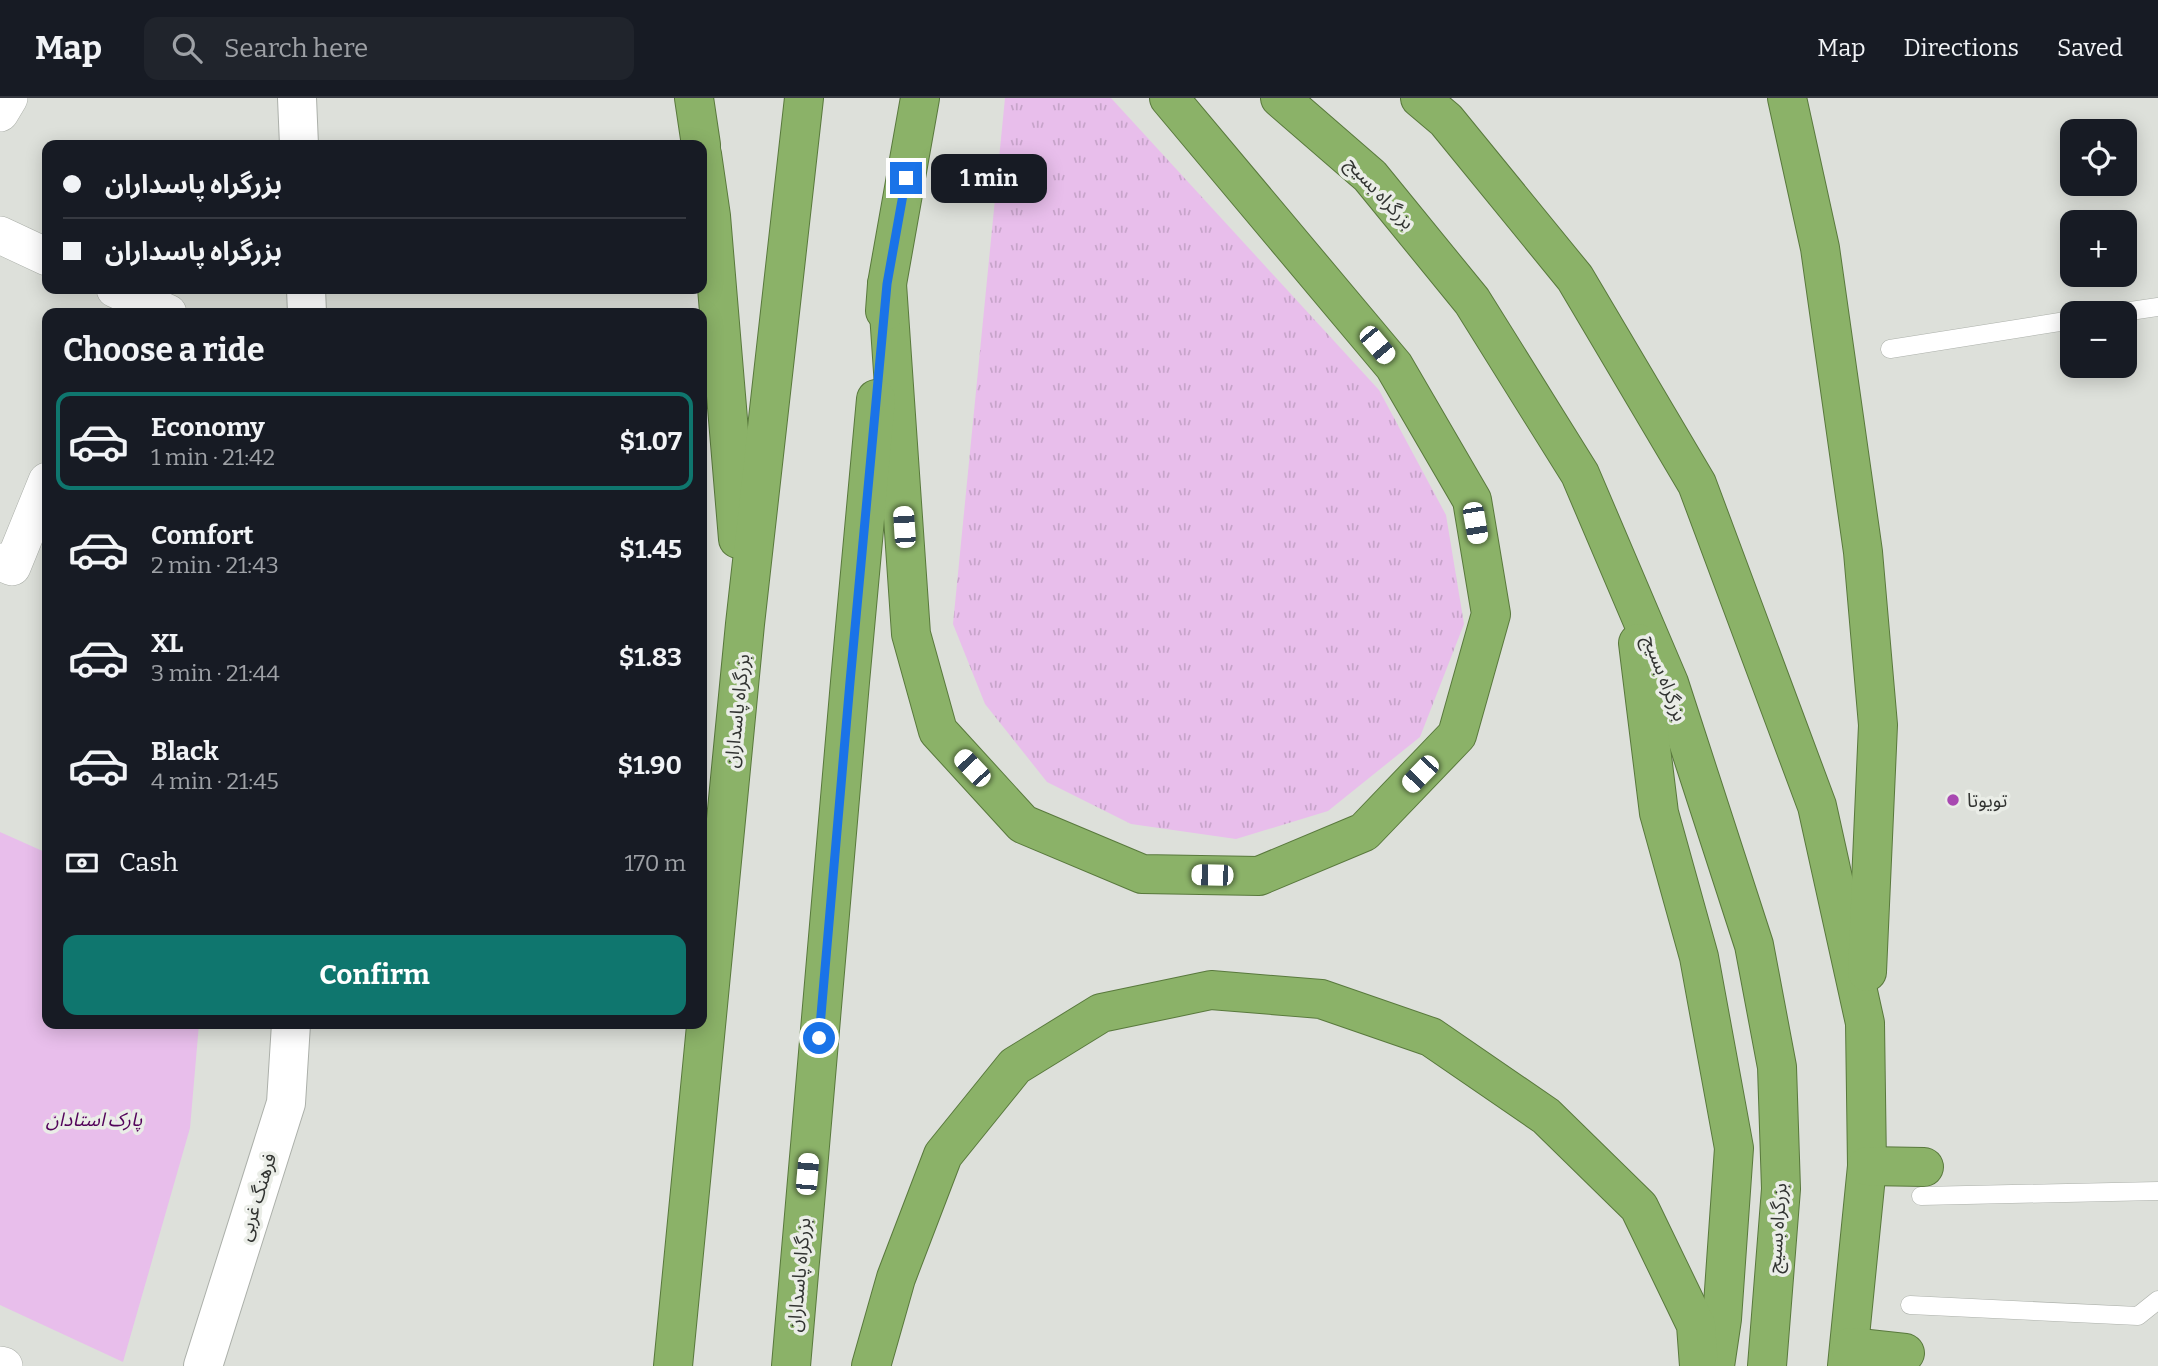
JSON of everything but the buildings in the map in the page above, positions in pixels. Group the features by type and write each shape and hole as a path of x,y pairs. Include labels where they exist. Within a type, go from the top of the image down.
{"highway":[{"path":"694,98 700,140"},
{"name":"بزرگراه پاسداران","path":"707,1016 745,624 804,98"},
{"name":"بزرگراه پاسداران","path":"791,1366 848,695 887,284 919,98"},
{"path":"887,284 911,634 937,731 1023,824 1142,873 1259,876 1364,832 1457,735 1491,614 1472,500 1394,366 1169,98"},
{"name":"بزرگراه بسیج","path":"1280,98 1370,176 1472,300 1580,474 1669,683 1755,945 1777,1067 1781,1189 1767,1366"},
{"path":"1420,98 1446,120 1575,278 1697,484 1817,806 1865,1023"},
{"path":"1787,98 1820,248 1863,552 1878,725 1865,1023 1867,1166 1848,1357 1905,1353"},
{"path":"707,193 745,624"},
{"path":"1632,596 1659,813 1699,957 1734,1148 1722,1319 1715,1366"},
{"path":"871,1366 896,1278 943,1155 1015,1066 1101,1013 1211,990 1321,999 1431,1037 1546,1116 1639,1207 1696,1325 1699,1366"},
{"name":"بزرگراه پاسداران","path":"673,1366 706,1029"},
{"path":"1867,1166 1922,1182"}],"street":[{"path":"0,113 9,98"},
{"path":"296,98 299,140"},
{"path":"0,235 42,255"},
{"path":"119,298 152,308"},
{"path":"6,564 42,491"},
{"name":"فرهنگ غربی","path":"203,1366 286,1103 291,1029"}],"lane":[{"path":"2137,310 2158,307"},
{"path":"1890,349 2060,322"},
{"path":"1922,1182 2158,1191"},
{"path":"1910,1306 2138,1316 2158,1300"}],"green space":[{"path":"1005,98 1111,98 1379,390 1446,515 1464,624 1420,737 1328,811 1236,839 1131,824 1047,782 985,704 953,624"},
{"name":"پارک استادان","path":"0,832 42,851 42,1029 199,1029 190,1128 123,1362 0,1305"}],"place":[{"name":"تویوتا","path":"1953,800"}],"route":[{"path":"819,1038 887,284 906,178"}]}
